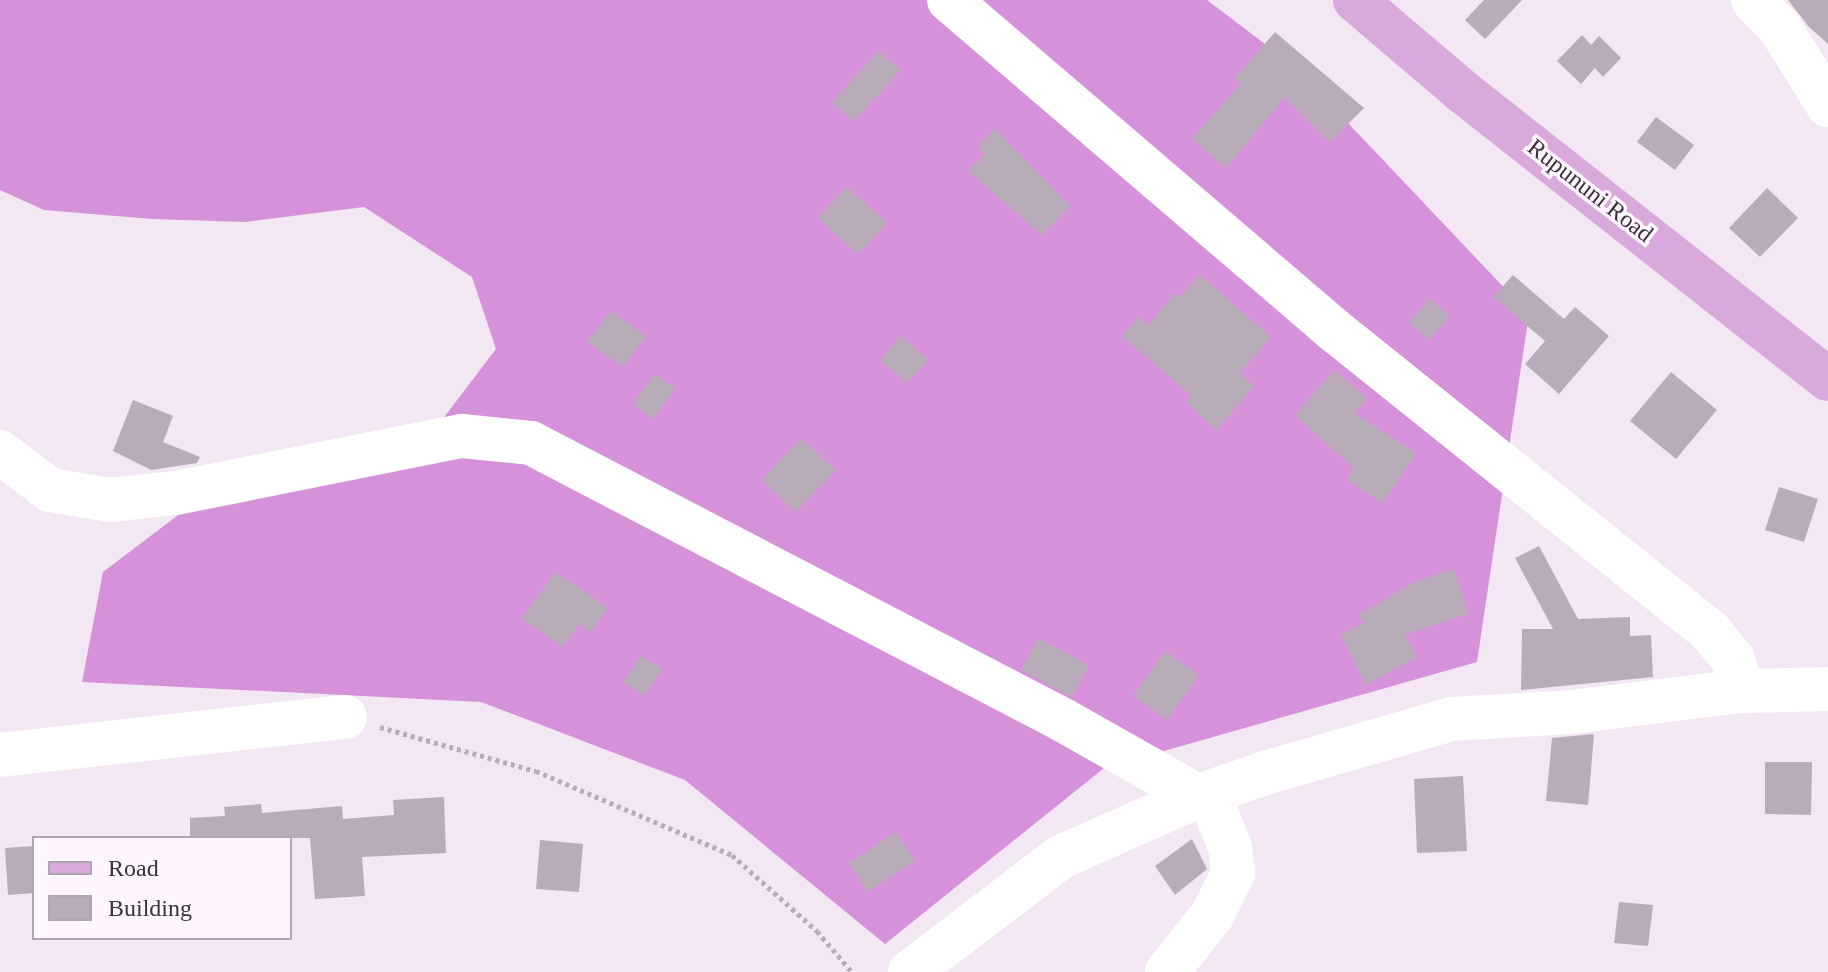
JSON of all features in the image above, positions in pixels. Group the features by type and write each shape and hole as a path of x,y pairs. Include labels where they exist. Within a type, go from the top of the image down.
{"main road":[{"name":"Rupununi Road","path":"1355,0 1463,92 1828,379"}],"street":[{"path":"949,0 1334,330 1710,631 1733,659 1742,691"},
{"path":"1753,0 1780,28 1828,105"},
{"path":"0,452 50,490 110,500 248,480 462,436 531,443 1063,720 1213,805 1230,847 1233,873 1213,914 1167,972"},
{"path":"910,972 1061,857 1196,797 1451,719 1571,712 1742,691 1828,689"},
{"path":"0,755 345,717"}],"path":[{"path":"345,717 536,771 732,855 817,931 852,972"}],"shaded area":[{"path":"0,0 1207,0 1294,66 1529,314 1477,662 1104,768 885,944 685,780 481,702 82,682 103,572 202,497 426,441 496,349 472,277 364,207 245,222 152,219 44,210 0,190"}],"building":[{"path":"1484,0 1522,0 1485,39 1465,20"},
{"path":"1788,0 1828,0 1828,44 1809,27"},
{"path":"1275,32 1364,108 1330,142 1285,97 1226,168 1192,139 1241,83 1235,78"},
{"path":"1582,35 1591,45 1599,36 1621,58 1603,77 1595,68 1581,84 1557,61"},
{"path":"879,51 901,70 854,121 832,102"},
{"path":"1656,117 1694,145 1675,170 1637,142"},
{"path":"995,129 1070,206 1042,235 968,171 985,154 978,147"},
{"path":"847,187 887,223 858,254 818,218"},
{"path":"1767,188 1798,218 1760,257 1729,228"},
{"path":"1200,275 1271,337 1240,373 1254,386 1217,430 1186,402 1192,396 1122,336 1139,317 1148,325 1175,293 1180,297"},
{"path":"1513,275 1564,319 1575,307 1609,336 1559,394 1525,364 1545,341 1493,297"},
{"path":"1430,299 1450,316 1429,340 1409,323"},
{"path":"611,311 646,336 623,367 587,342"},
{"path":"901,336 928,360 907,383 880,360"},
{"path":"1335,370 1367,399 1354,413 1416,453 1383,503 1347,480 1354,468 1295,415"},
{"path":"1671,372 1717,410 1676,459 1630,421"},
{"path":"655,374 675,389 653,419 633,404"},
{"path":"133,400 173,416 163,442 200,457 197,463 151,470 113,451"},
{"path":"801,438 836,470 796,512 762,480"},
{"path":"1779,487 1818,499 1804,542 1765,530"},
{"path":"1539,546 1578,619 1630,617 1630,636 1651,635 1653,677 1521,690 1522,629 1553,629 1515,558"},
{"path":"1454,569 1468,614 1405,635 1417,657 1366,685 1341,635 1364,623 1359,615 1414,582"},
{"path":"555,572 608,608 591,632 579,624 563,647 522,619"},
{"path":"1038,638 1089,665 1072,697 1021,670"},
{"path":"1165,651 1199,675 1167,720 1133,696"},
{"path":"641,656 662,669 644,695 623,682"},
{"path":"1594,734 1588,805 1546,801 1552,738"},
{"path":"1765,762 1812,762 1811,815 1765,814"},
{"path":"1463,776 1467,851 1417,853 1414,779"},
{"path":"444,797 446,853 362,857 365,896 315,899 310,838 190,836 190,818 225,816 224,807 261,804 262,813 342,806 343,819 394,815 393,800"},
{"path":"896,832 915,861 868,892 849,863"},
{"path":"1192,839 1207,869 1175,895 1155,866"},
{"path":"540,840 583,844 579,892 536,889"},
{"path":"32,846 32,893 8,895 5,848"},
{"path":"1619,902 1653,905 1648,946 1614,943"}]}
